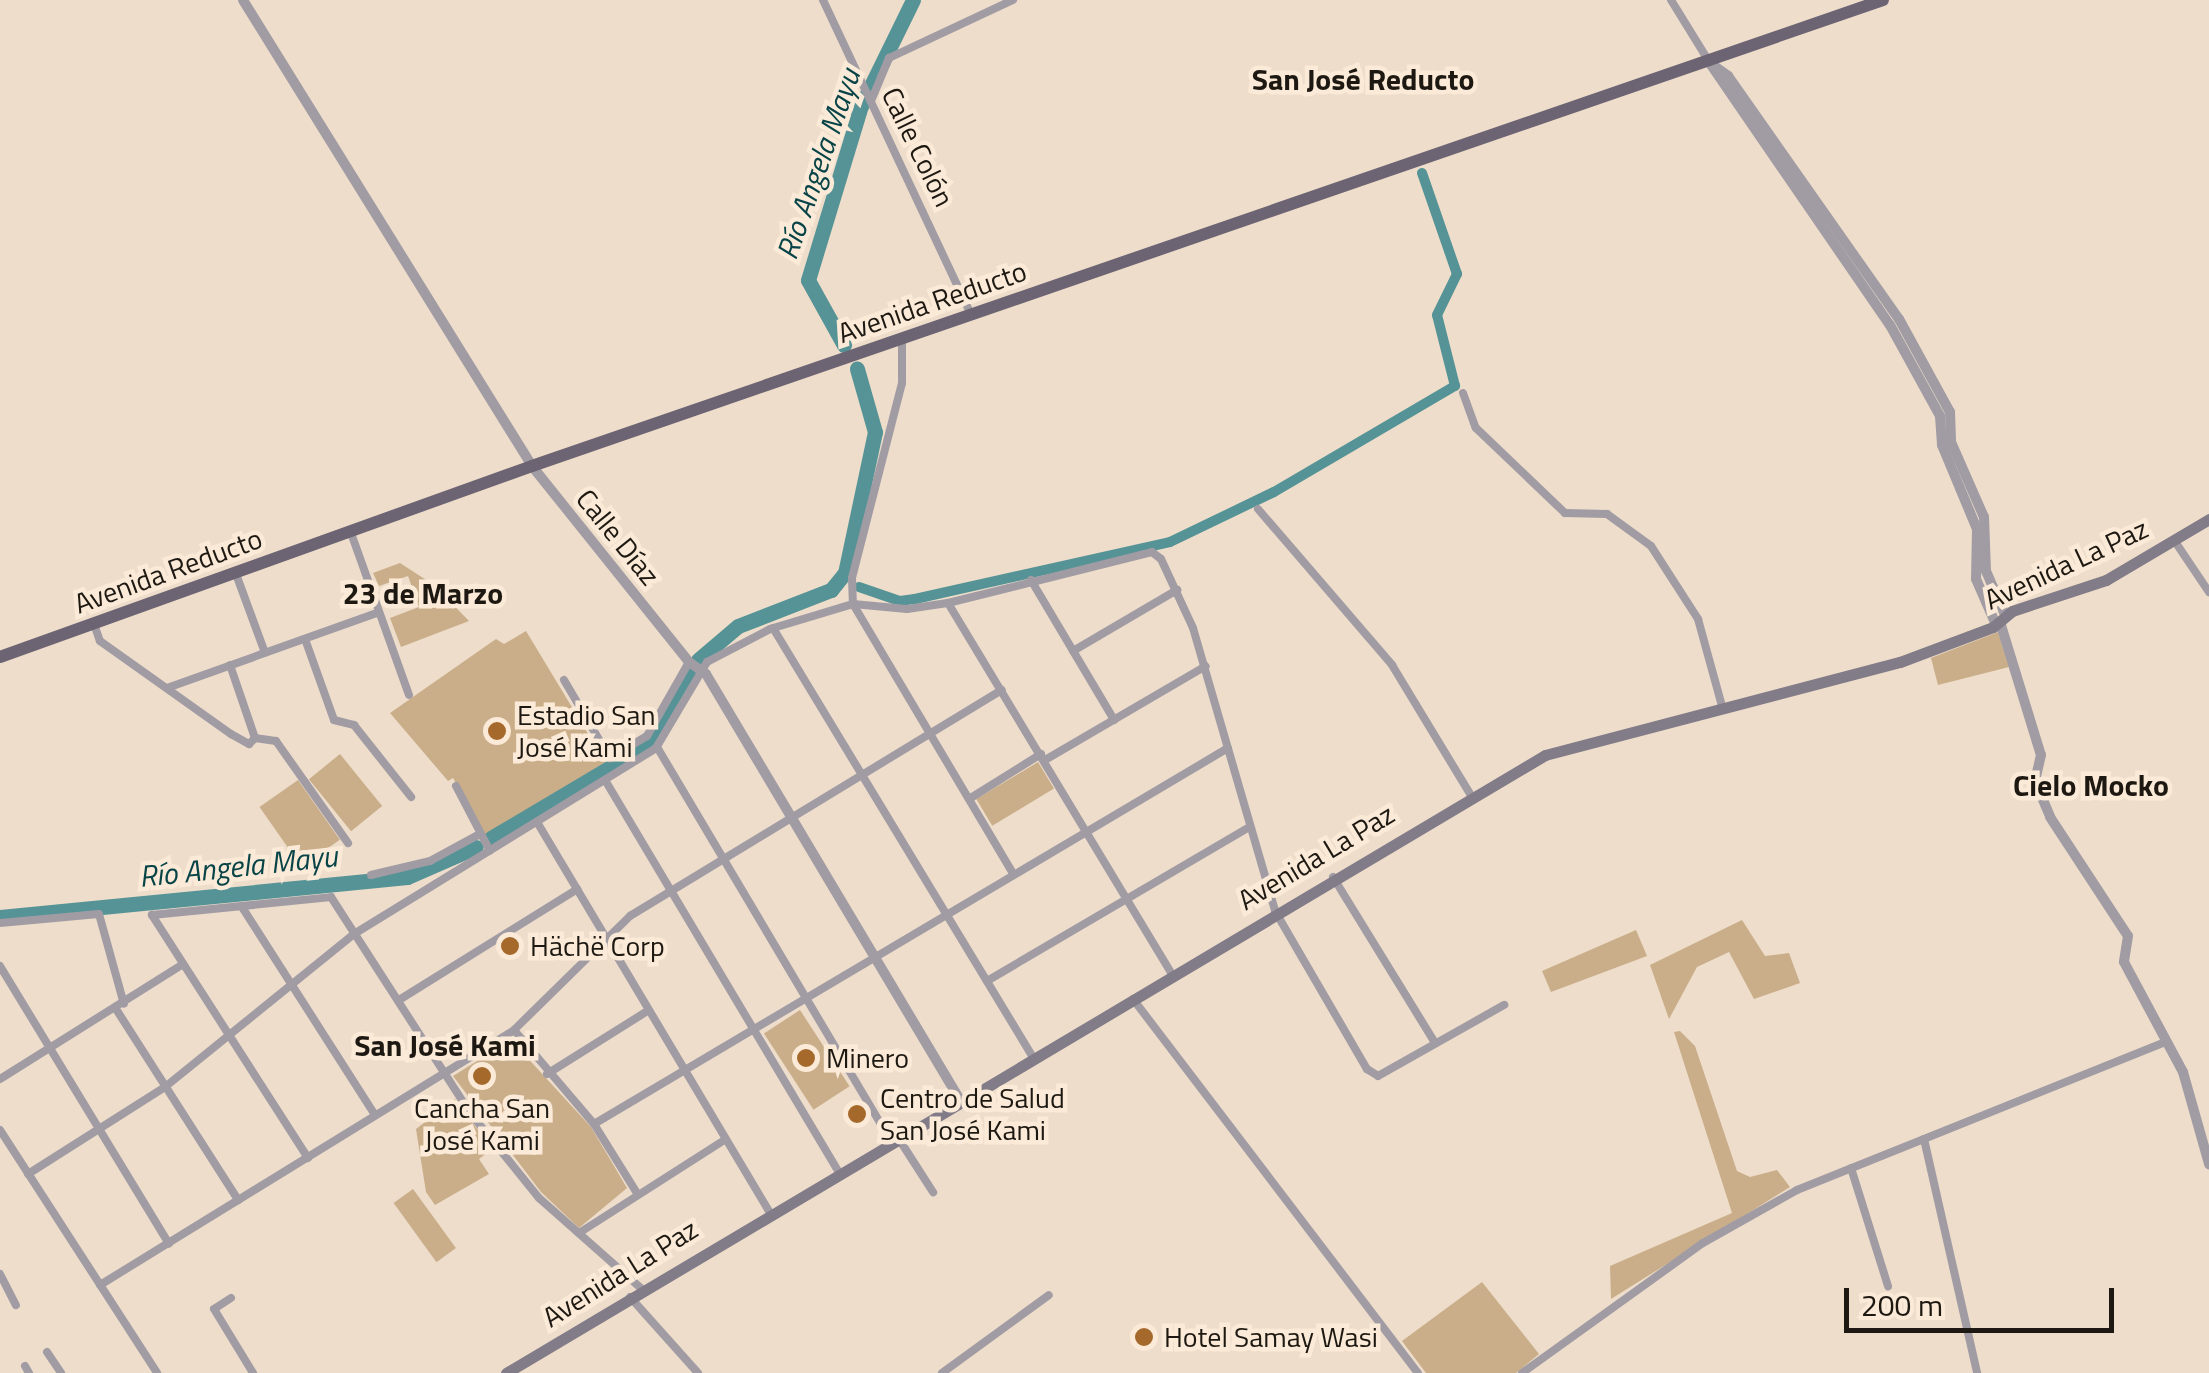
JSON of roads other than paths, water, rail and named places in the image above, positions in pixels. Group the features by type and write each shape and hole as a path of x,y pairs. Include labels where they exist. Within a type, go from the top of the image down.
{"main road":[{"name":"Avenida Reducto","path":"0,658 532,466 1882,0"},
{"name":"Avenida La Paz","path":"506,1373 1032,1054 1544,754 1900,662 2106,580 2209,519"}],"street":[{"name":"Calle Díaz","path":"242,0 532,466 700,671 792,816 959,1098"},
{"name":"Calle Colón","path":"823,0 972,314"},
{"path":"871,101 889,58 1013,0"},
{"path":"1671,0 1709,62 1728,76 1950,412 1955,466 1977,529 1976,578 2001,621 2041,755 2035,781 2050,818 2128,936 2124,962 2167,1040 2198,1112 2209,1164"},
{"path":"902,340 902,383 852,578 853,604 1013,872"},
{"path":"1463,393 1476,428 1565,513 1607,514 1652,546 1698,619 1722,706"},
{"path":"1258,508 1392,665 1470,794"},
{"path":"351,533 409,695"},
{"path":"2174,540 2209,592"},
{"path":"28,1174 100,1132 165,1087 231,1038 354,934 657,747 700,671 773,628 853,604 906,609 948,602 1152,552 1176,590 1206,666 1248,827 1275,911 1367,1069 1378,1076 1504,1005"},
{"path":"236,574 264,653"},
{"path":"1031,580 1114,720"},
{"path":"1074,650 1176,590"},
{"path":"948,602 1170,972"},
{"path":"167,688 379,612"},
{"path":"94,624 100,641 248,744 256,738 276,741 348,843"},
{"path":"773,628 1032,1054"},
{"path":"305,639 334,720 354,725 411,797"},
{"path":"564,680 610,758 647,736 690,662"},
{"path":"230,665 256,738"},
{"path":"969,799 1206,666"},
{"path":"100,1285 514,1030 607,939 671,890 1002,690"},
{"path":"657,747 807,1000 893,1138 934,1192"},
{"path":"594,1124 807,1000 1013,872 1228,748"},
{"path":"605,780 838,1171"},
{"path":"456,786 490,851"},
{"path":"537,822 770,1211"},
{"path":"987,980 1248,827"},
{"path":"372,875 430,861 480,834"},
{"path":"1333,877 1435,1043"},
{"path":"399,1000 577,889"},
{"path":"308,1158 152,914 331,897 443,1072 539,1198 642,1289"},
{"path":"242,907 375,1115"},
{"path":"0,923 99,914 120,1007 165,1087 238,1200"},
{"path":"0,1079 183,964"},
{"path":"0,966 47,1050 169,1244"},
{"path":"1131,996 1418,1373"},
{"path":"547,1074 649,1010"},
{"path":"514,1030 547,1074 594,1124 636,1193"},
{"path":"1522,1373 1715,1236 1851,1168 2167,1040"},
{"path":"0,1130 157,1373"},
{"path":"578,1234 636,1193 726,1139"},
{"path":"1924,1139 1977,1373"},
{"path":"1851,1168 1888,1286"},
{"path":"0,1274 16,1305"},
{"path":"942,1373 953,1370 1049,1295"},
{"path":"630,1297 698,1373"},
{"path":"230,1298 214,1309 253,1373"},
{"path":"47,1352 61,1373"}],"waterway":[{"name":"Río Angela Mayu","path":"844,345 808,280 861,106 913,0"},
{"path":"859,587 900,601 915,599 1170,542 1274,492 1455,386 1437,315 1457,274 1422,173"},
{"name":"Río Angela Mayu","path":"698,660 738,626 831,590 845,573 875,432 857,369"},
{"name":"Río Angela Mayu","path":"491,838 651,743 690,673"},
{"name":"Río Angela Mayu","path":"0,917 407,877 476,847"}],"place":[{"name":"Estadio San José Kami","path":"497,731"},
{"name":"Hächë Corp","path":"510,946"},
{"name":"Minero","path":"806,1058"},
{"name":"Cancha San José Kami","path":"482,1076"},
{"name":"Centro de Salud San José Kami","path":"857,1114"},
{"name":"Hotel Samay Wasi","path":"1144,1337"}],"district":[{"name":"San José Reducto","path":"1363,79"},
{"name":"23 de Marzo","path":"423,593"},
{"name":"Cielo Mocko","path":"2091,785"},
{"name":"San José Kami","path":"445,1045"}]}
